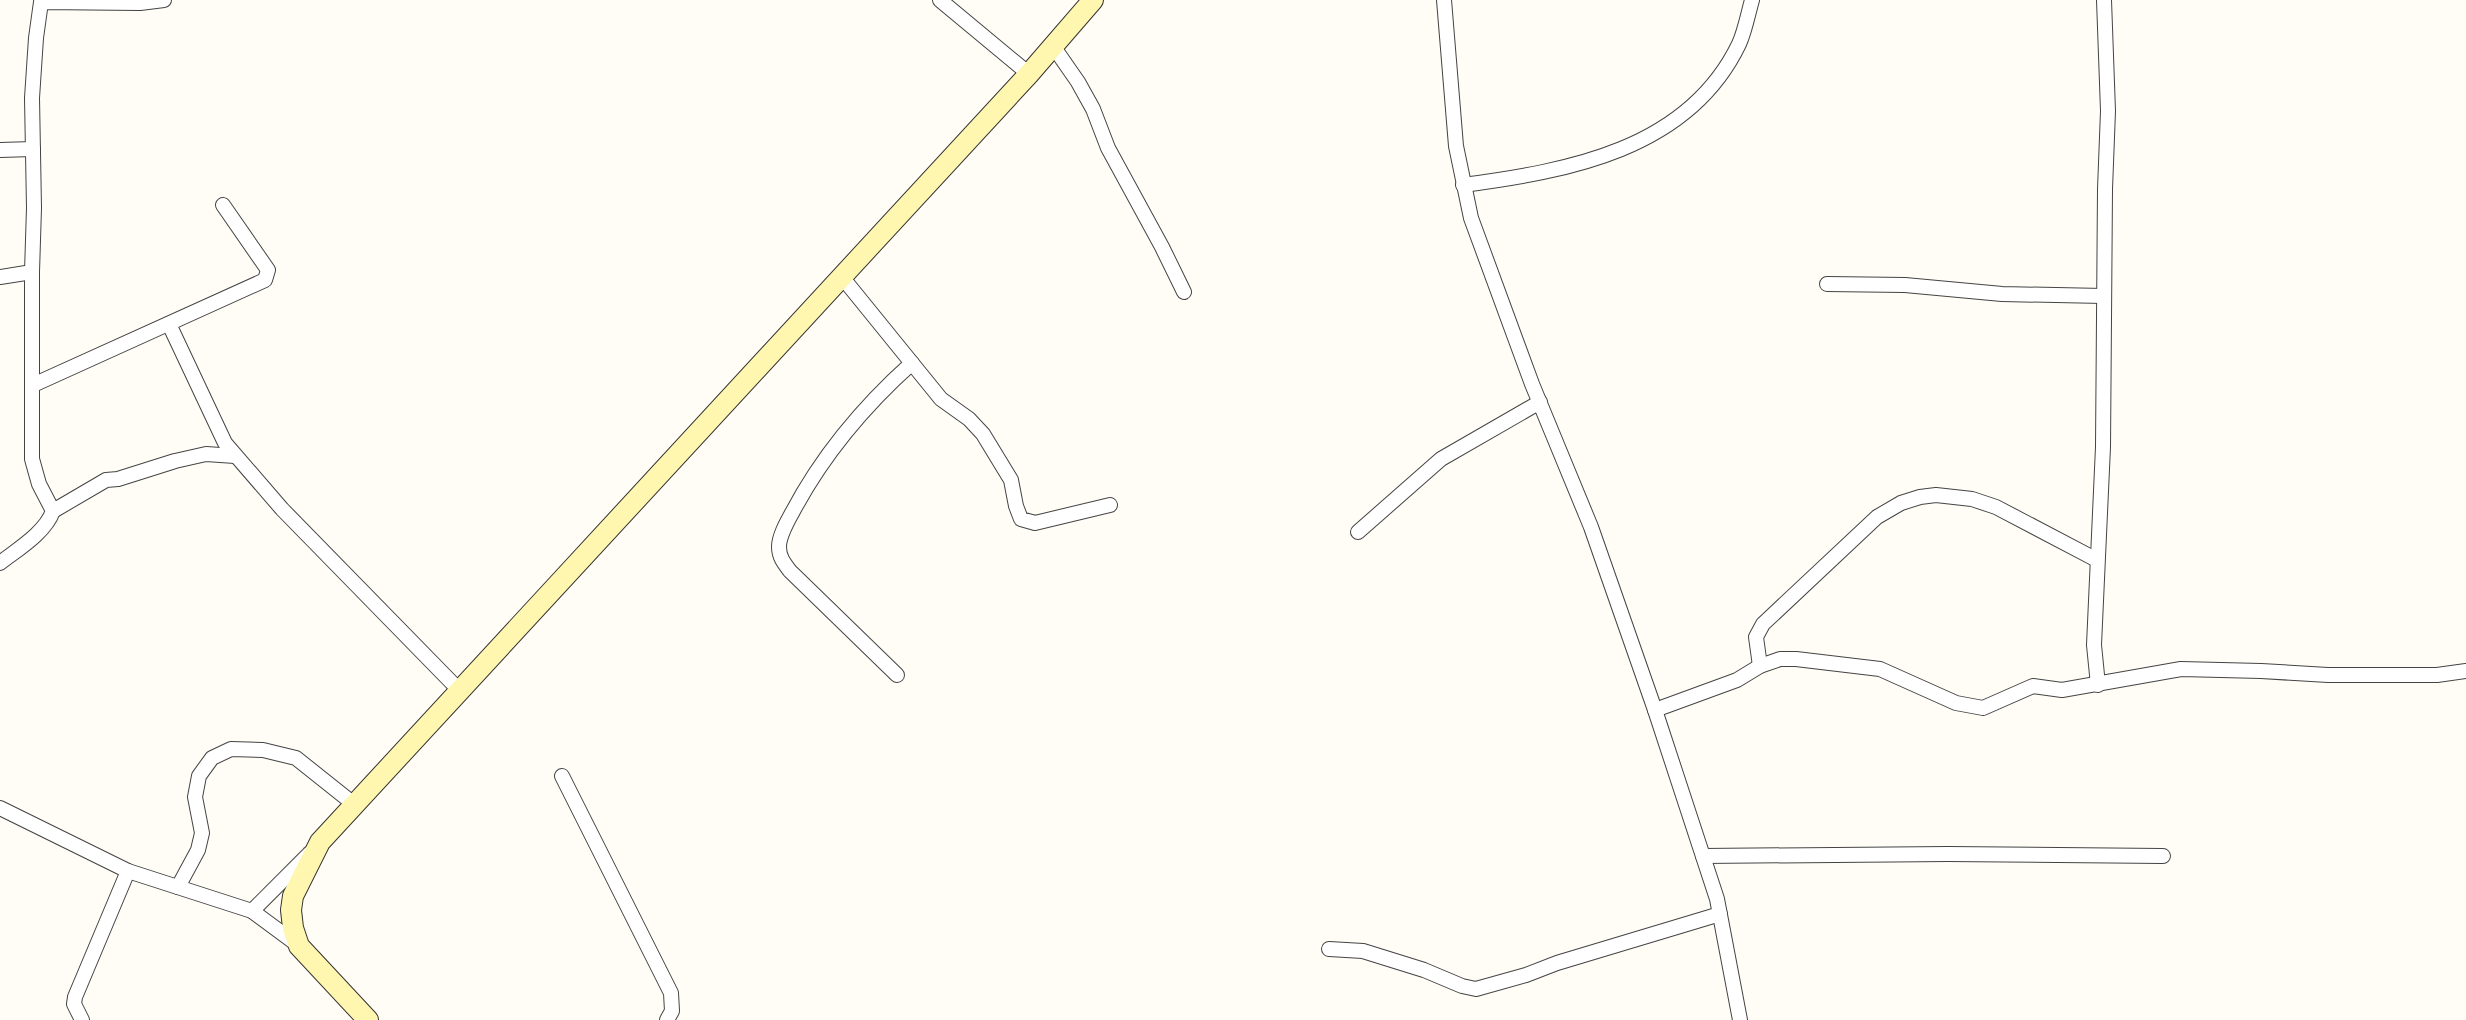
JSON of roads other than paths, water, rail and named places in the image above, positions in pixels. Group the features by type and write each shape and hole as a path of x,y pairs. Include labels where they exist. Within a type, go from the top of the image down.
{"street":[{"path":"53,511 39,484 33,459 33,71 40,1 140,3 164,0"},
{"path":"940,0 1029,74"},
{"path":"252,911 320,843 1029,74 1093,0"},
{"path":"1444,0 1455,135 1471,218 1540,402 1591,527 1655,710 1720,914 1740,1020"},
{"path":"1463,184 1517,177 1606,156 1649,138 1689,108 1726,67 1740,42 1752,0"},
{"path":"2098,685 2094,645 2103,447 2105,189 2108,111 2104,0"},
{"path":"1053,46 1088,100 1108,148 1184,292"},
{"path":"0,150 33,149"},
{"path":"33,385 260,284 267,276 265,265 223,205"},
{"path":"0,277 32,272"},
{"path":"842,277 941,399 983,434 1011,480 1021,519 1035,523 1110,505"},
{"path":"1827,285 1905,285 2002,294 2104,296"},
{"path":"169,324 225,443 235,456 282,509 460,691"},
{"path":"897,675 790,571 781,559 779,544 803,493 836,445 880,392 912,363"},
{"path":"1358,532 1441,459 1540,402"},
{"path":"0,563 28,540 49,519 53,511 106,480 118,479 206,454 235,456"},
{"path":"1760,666 1756,638 1763,624 1877,517 1901,503 1936,495 1972,499 2013,514 2069,547 2097,560"},
{"path":"1655,710 1737,680 1760,666 1780,660 1796,659 1880,669 1956,703 1983,708 2033,686 2062,690 2181,669 2328,675 2438,675 2466,671"},
{"path":"178,887 198,850 202,833 195,797 199,776 212,758 231,748 263,750 296,758 355,805"},
{"path":"562,776 671,993 672,1011 667,1020"},
{"path":"0,808 128,871 252,911 299,946 368,1020"},
{"path":"299,946 293,928 292,903 303,875 320,843"},
{"path":"1702,856 1948,854 2163,856"},
{"path":"82,1020 74,1004 75,997 128,871"},
{"path":"1329,949 1363,951 1424,970 1462,986 1476,988 1526,975 1557,963 1720,914"}]}
